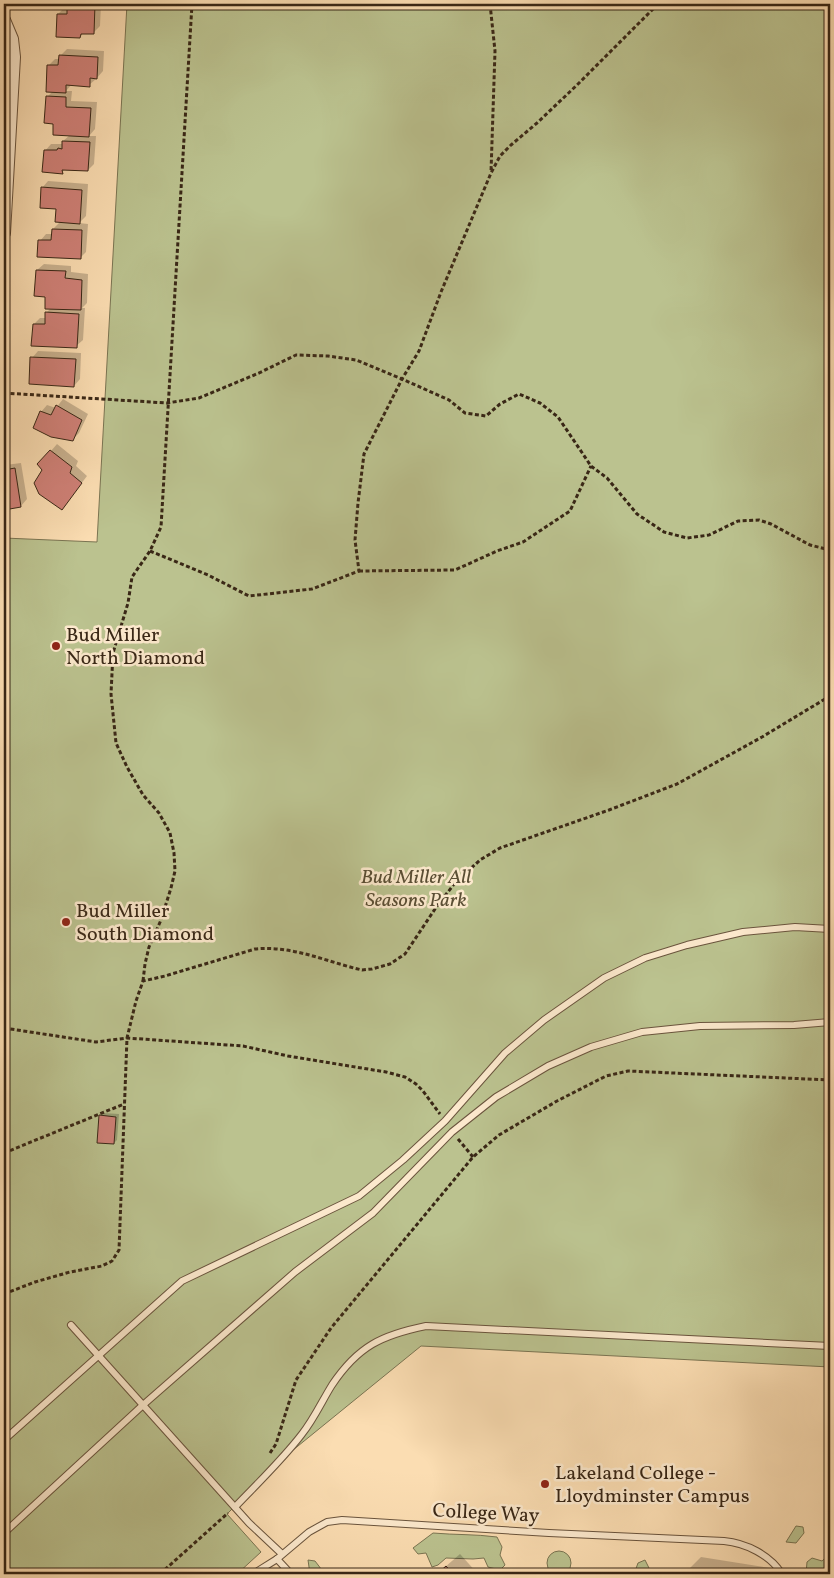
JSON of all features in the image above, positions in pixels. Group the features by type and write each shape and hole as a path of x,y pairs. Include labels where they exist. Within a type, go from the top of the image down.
{"street":[{"path":"4,20 12,39 14,57 4,233"}],"lane":[{"path":"4,1440 98,1354 182,1281 359,1196 403,1160 444,1121 505,1053 544,1020 604,978 645,958 687,945 744,932 795,927 830,929"},
{"path":"4,1533 143,1404 295,1272 373,1213 452,1132 496,1097 548,1066 591,1047 642,1032 700,1026 794,1025 830,1022"},
{"path":"71,1325 280,1557 291,1574"},
{"path":"235,1507 302,1434 350,1363 370,1344 397,1332 426,1326 830,1346"},
{"name":"College Way","path":"253,1574 280,1557 309,1532 326,1522 342,1520 735,1542 760,1553 777,1565 782,1574"}],"path":[{"path":"4,1294 35,1282 70,1272 102,1266 112,1262 119,1250 128,1038 136,1000 143,981 149,948 161,920 175,871 170,833 159,814 143,795 116,743 111,694 113,654 128,602 132,577 150,551 161,527 192,4"},
{"path":"490,4 495,51 491,173"},
{"path":"359,571 355,540 364,454 402,379 419,351 491,173 500,156 510,144 537,123 584,79 658,4"},
{"path":"4,393 168,403 198,398 259,373 296,355 328,356 356,360 449,400 465,413 486,416 500,404 519,394 540,403 558,418 591,466 607,478 637,514 664,532 687,538 709,535 738,521 759,520 771,524 810,545 830,550"},
{"path":"150,551 208,575 248,596 312,589 359,571 455,570 497,551 523,542 570,511 591,466"},
{"path":"143,981 255,949 287,949 362,970 372,970 390,964 405,954 455,883 480,860 500,848 610,810 677,784 762,737 830,696"},
{"path":"4,1028 96,1042 128,1038 243,1046 288,1056 386,1072 405,1077 416,1084 424,1090 438,1111"},
{"path":"276,1444 296,1380 331,1328 473,1157 499,1135 557,1101 606,1076 628,1071 830,1080"},
{"path":"4,1152 124,1104"},
{"path":"458,1140 473,1157"},
{"path":"160,1574 235,1507"}],"green space":[{"name":"Bud Miller All Seasons Park","path":"127,4 830,4 830,1367 421,1346 282,1459 227,1514 261,1552 237,1574 4,1574 4,538 97,542"},
{"path":"796,1526 803,1527 804,1533 796,1543 786,1542"},
{"path":"433,1533 497,1537 502,1547 500,1555 505,1565 500,1570 488,1567 484,1558 446,1558 438,1565 432,1567 426,1553 418,1554 413,1548"},
{"path":"559,1551 567,1555 571,1563 567,1571 559,1575 551,1571 547,1563 551,1555"},
{"path":"830,1554 830,1574 806,1574 807,1562 812,1558 822,1561"},
{"path":"308,1560 315,1561 325,1574 310,1574"},
{"path":"645,1560 650,1574 634,1574 638,1563"}],"building":[{"path":"57,4 57,6 35,5"},
{"path":"67,4 95,4 94,34 81,34 80,38 56,37 57,14 67,14"},
{"path":"59,55 98,57 97,79 90,78 90,87 66,85 66,93 46,92 47,65 58,65"},
{"path":"46,96 66,97 66,107 91,108 89,137 53,135 53,124 44,123"},
{"path":"62,141 90,142 88,171 62,170 63,174 42,172 44,150 62,149"},
{"path":"41,187 82,190 80,224 55,222 56,209 40,208"},
{"path":"52,229 82,230 81,259 37,257 38,240 51,240"},
{"path":"36,270 66,271 65,278 82,280 81,310 45,309 45,297 34,296"},
{"path":"45,312 79,314 77,348 31,346 33,324 45,324"},
{"path":"30,357 76,359 74,387 29,384"},
{"path":"56,405 82,420 73,441 51,437 33,428 40,411 51,415"},
{"path":"50,450 72,467 70,473 82,483 62,510 39,494 34,483 42,470 37,464"},
{"path":"15,468 21,507 4,510 4,470"},
{"path":"99,1115 116,1117 114,1144 97,1143"},
{"path":"446,1566 453,1574 437,1574"},
{"path":"687,1569 719,1574 685,1574"}],"place":[{"name":"Bud Miller North Diamond","path":"56,646"},
{"name":"Bud Miller South Diamond","path":"66,922"},
{"name":"Lakeland College - Lloydminster Campus","path":"545,1484"}]}
